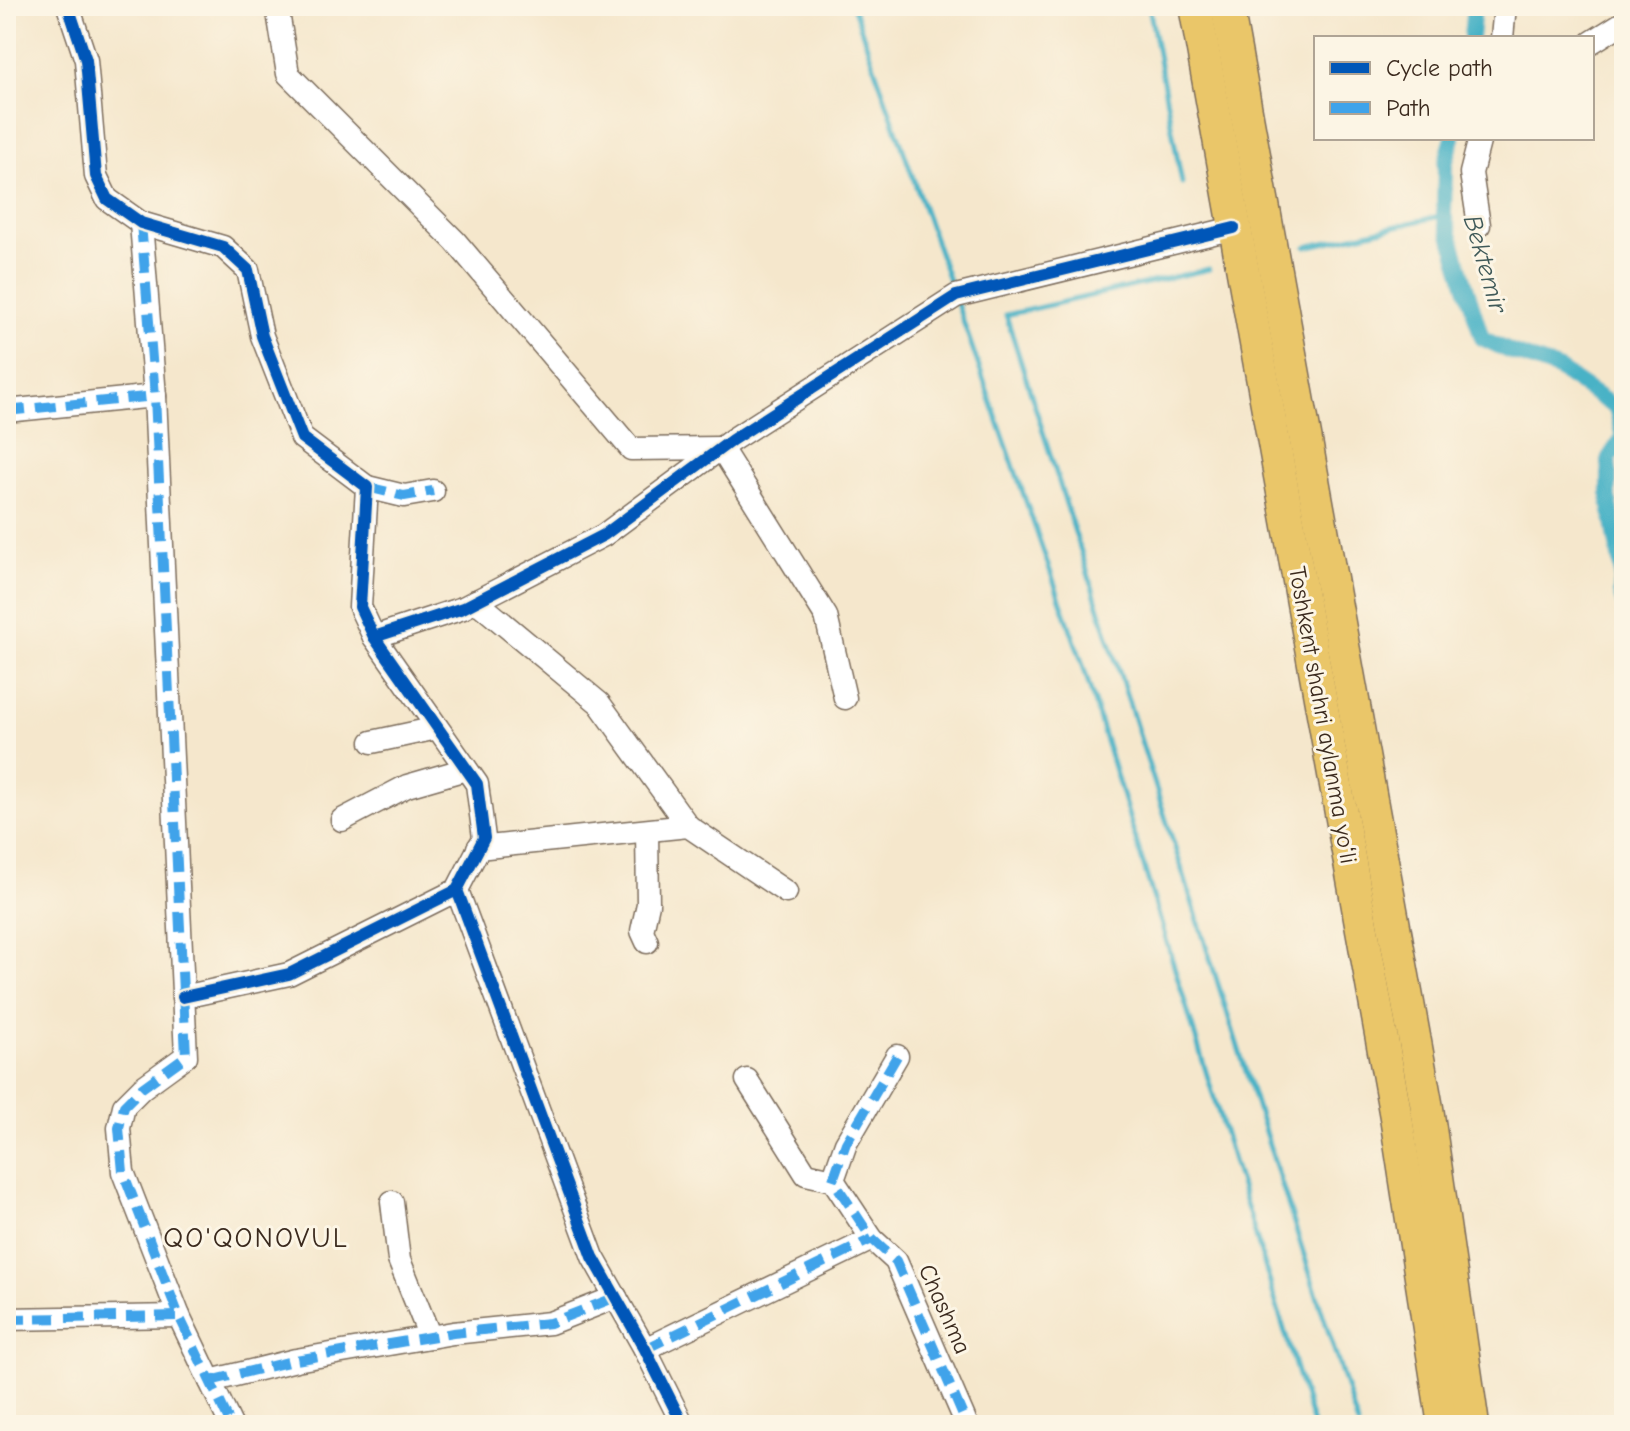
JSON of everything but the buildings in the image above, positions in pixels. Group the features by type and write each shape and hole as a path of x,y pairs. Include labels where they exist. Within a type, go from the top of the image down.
{"highway":[{"name":"Toshkent shahri aylanma yoʻli","path":"1195,6 1396,1117 1444,1425"},
{"name":"Toshkent shahri aylanma yoʻli","path":"1227,6 1429,1123 1473,1425"},
{"path":"1352,874 1367,863 1383,869"}],"street":[{"path":"68,6 86,60 96,176 107,199 141,223 223,247 248,270 262,336 302,438 367,487 404,496 433,491"},
{"path":"277,6 288,74 455,241 631,449 721,448"},
{"path":"1502,36 1505,6"},
{"path":"1594,41 1624,22"},
{"path":"1479,140 1471,173 1479,225"},
{"path":"141,223 155,396 186,1056 142,1088 124,1106 119,1128 123,1172 179,1316 231,1425"},
{"path":"374,637 463,608 604,535 721,448 953,298 1234,228"},
{"path":"6,411 155,396"},
{"path":"721,448 826,616 845,698"},
{"path":"183,997 289,974 457,890 484,838 477,784 374,637 360,607 367,487"},
{"path":"476,601 599,703 688,826 786,892"},
{"path":"372,742 437,728"},
{"path":"342,820 407,786 466,769"},
{"path":"478,848 688,826"},
{"path":"647,831 648,904 642,931 647,942"},
{"path":"457,890 593,1257 683,1425"},
{"path":"747,1080 806,1174 833,1180 846,1143 897,1056"},
{"name":"Chashma","path":"833,1180 872,1239 896,1261 967,1425"},
{"path":"392,1202 399,1260 430,1337"},
{"path":"645,1349 872,1239"},
{"path":"210,1381 296,1360 430,1337 550,1323 616,1297"},
{"path":"6,1319 179,1316"}],"waterway":[{"path":"853,6 953,292"},
{"path":"1149,6 1182,183"},
{"name":"Bektemir","path":"1471,36 1474,6"},
{"name":"Bektemir","path":"1452,140 1445,164 1444,215 1482,338 1558,369 1616,408 1623,437 1609,458 1609,499 1624,605"},
{"path":"1306,247 1444,215"},
{"path":"1209,269 1006,315 1358,1425"},
{"path":"956,301 1082,662 1313,1425"}],"marked path":[{"path":"141,223 155,396 186,1056 142,1088 124,1106 119,1128 123,1172 179,1316 231,1425"},
{"path":"6,411 155,396"},
{"path":"367,487 404,496 433,491"},
{"path":"897,1056 846,1143 833,1180 872,1239 896,1261 967,1425"},
{"path":"645,1349 872,1239"},
{"path":"210,1381 296,1360 453,1333 550,1323 616,1297"},
{"path":"6,1319 179,1316"}],"cycle path":[{"path":"68,6 86,60 96,176 107,199 141,223 223,247 248,270 262,336 302,438 367,487 360,607 374,637 477,784 484,838 457,890 289,974 183,997"},
{"path":"374,637 463,608 604,535 732,440 956,296 1234,228"},
{"path":"457,890 593,1257 683,1425"}],"district":[{"name":"QO'QONOVUL","path":"256,1238"}]}
